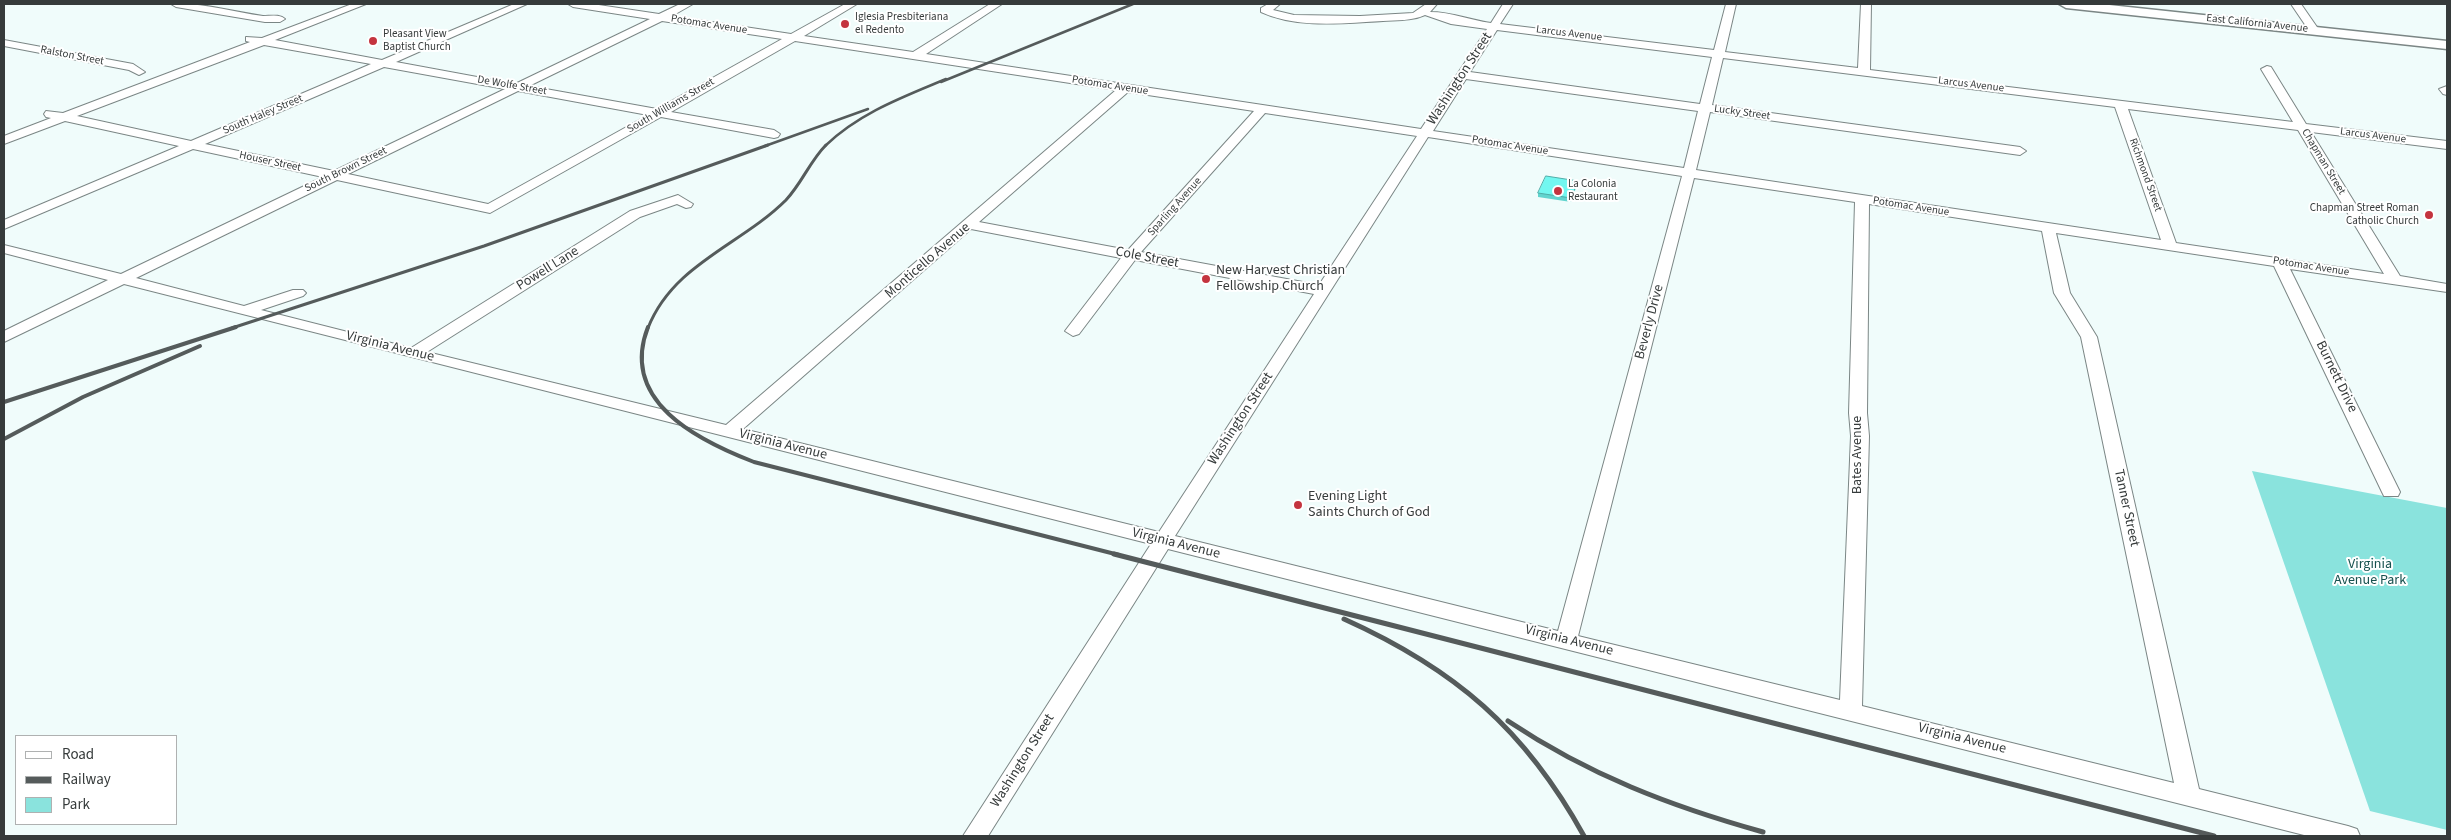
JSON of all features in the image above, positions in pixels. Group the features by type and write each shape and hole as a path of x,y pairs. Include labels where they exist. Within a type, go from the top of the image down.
{"main road":[{"name":"East California Avenue","path":"2066,4 2447,39"},
{"name":"East California Avenue","path":"2116,4 2447,45"}],"street":[{"path":"176,4 265,19 280,19"},
{"path":"5,133 50,114 343,4"},
{"path":"5,133 64,118 361,4"},
{"name":"South Haley Street","path":"4,225 522,4"},
{"name":"Potomac Avenue","path":"573,4 2447,288"},
{"name":"South Brown Street","path":"4,337 688,4"},
{"name":"South Williams Street","path":"490,209 852,4"},
{"path":"915,56 997,4"},
{"name":"Larcus Avenue","path":"1275,4 1265,10 1276,15 1321,20 1415,16 1428,11 1464,21 2447,145"},
{"name":"Washington Street","path":"975,836 1162,540 1325,291 1508,4"},
{"name":"Beverly Drive","path":"1566,640 1731,4"},
{"path":"1864,71 1866,4"},
{"path":"2296,4 2312,27"},
{"name":"De Wolfe Street","path":"250,39 774,134"},
{"name":"Ralston Street","path":"4,43 132,67 139,72"},
{"name":"Chapman Street","path":"2267,69 2395,280"},
{"name":"Lucky Street","path":"1463,75 2020,151"},
{"name":"Monticello Avenue","path":"730,432 970,225 1124,88"},
{"name":"Richmond Street","path":"2120,104 2170,246"},
{"name":"Sparling Avenue","path":"1073,332 1132,255 1262,109"},
{"name":"Houser Street","path":"50,114 490,209"},
{"name":"Powell Lane","path":"414,352 635,214 678,199 686,204"},
{"name":"Bates Avenue","path":"1851,711 1860,436 1858,413 1862,200"},
{"name":"Cole Street","path":"970,225 1325,291"},
{"name":"Tanner Street","path":"2048,228 2062,293 2089,337 2189,796"},
{"name":"Virginia Avenue","path":"4,248 244,311 2348,836"},
{"name":"Burnett Drive","path":"2280,263 2391,492"},
{"path":"244,311 298,293"}],"green space":[{"name":"Virginia Avenue Park","path":"2252,471 2447,508 2447,830 2370,811"}],"building":[{"name":"La Colonia Restaurant","path":"1546,176 1578,181 1571,198 1538,193"}],"railway":[{"path":"941,82 1133,4"},
{"path":"826,145 838,134 867,115 898,99 946,79"},
{"path":"765,146 868,109"},
{"path":"232,328 484,246 768,145"},
{"path":"648,328 659,306 674,287 691,271 768,216 786,200 826,145"},
{"path":"4,402 236,327"},
{"path":"648,327 642,353 644,376 654,396 669,414 709,442 754,462 1119,555"},
{"path":"4,439 83,397 200,346"},
{"path":"1114,554 2214,836"},
{"path":"1344,619 1384,638 1420,659 1453,681 1484,706 1537,764 1561,798 1584,836"},
{"path":"1508,721 1569,757 1631,787 1695,811 1763,832"}],"place":[{"name":"Iglesia Presbiteriana el Redento","path":"845,24"},
{"name":"Pleasant View Baptist Church","path":"373,41"},
{"name":"La Colonia Restaurant","path":"1558,191"},
{"name":"Chapman Street Roman Catholic Church","path":"2429,215"},
{"name":"New Harvest Christian Fellowship Church","path":"1206,279"},
{"name":"Evening Light Saints Church of God","path":"1298,505"}]}
